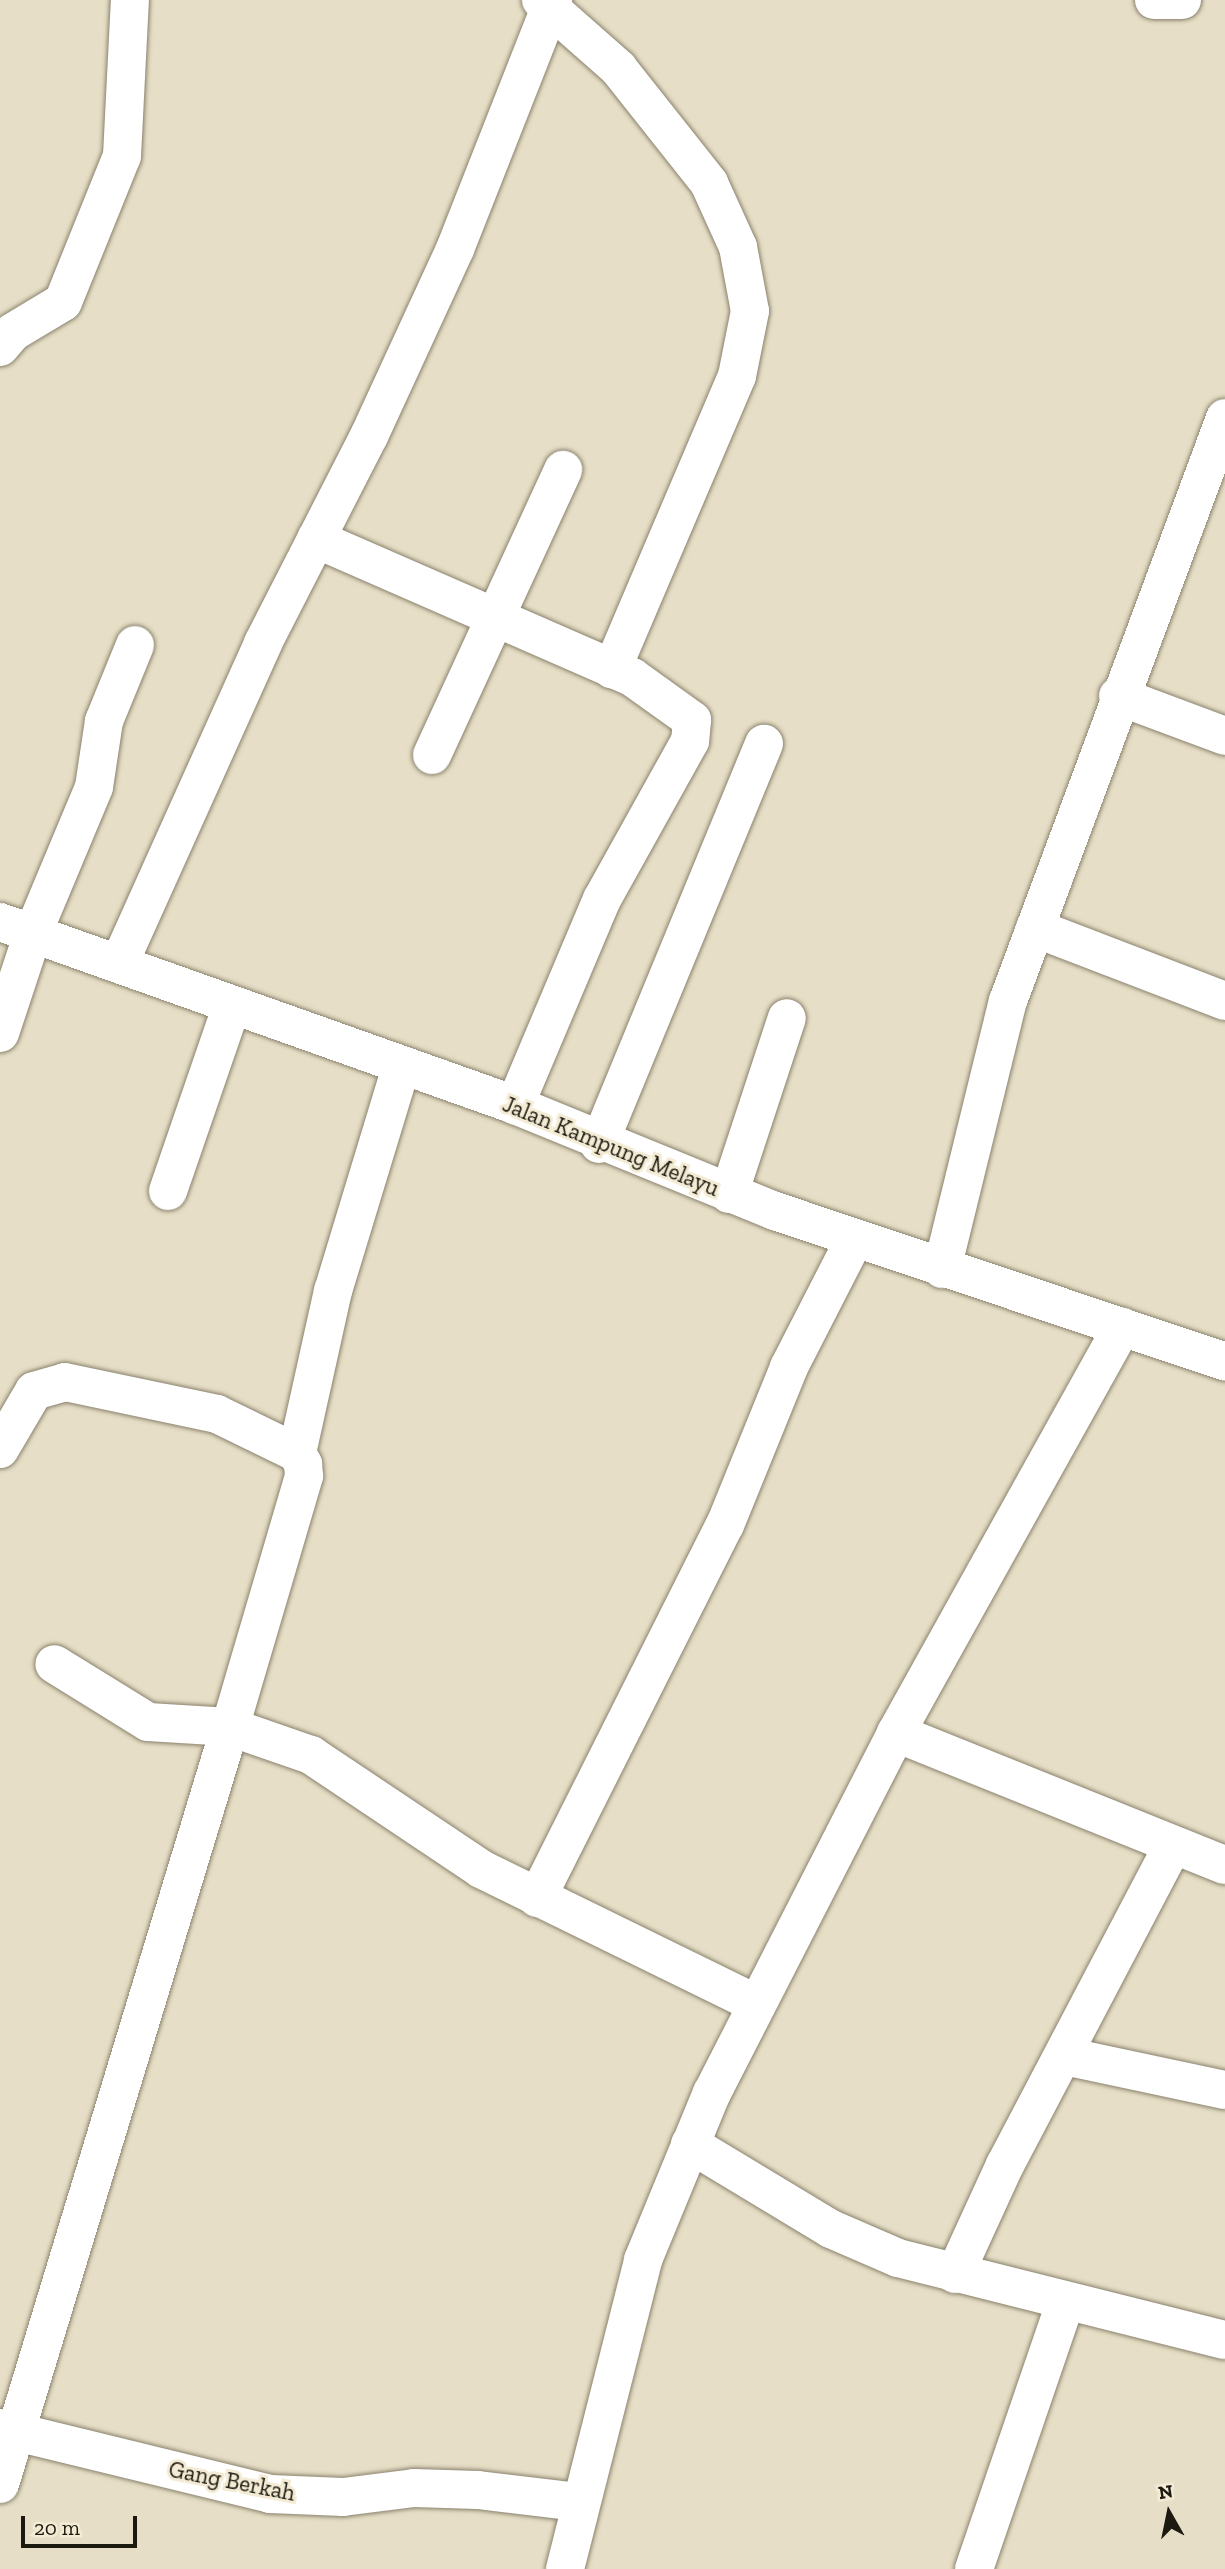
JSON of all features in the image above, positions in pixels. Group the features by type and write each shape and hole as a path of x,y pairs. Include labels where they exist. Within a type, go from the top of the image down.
{"street":[{"path":"0,347 13,332 63,302 122,156 130,0"},
{"path":"1154,0 1182,0"},
{"path":"119,964 263,643 455,250 548,2 618,68 709,183 738,247 750,311 737,376 612,669"},
{"path":"942,1269 1008,1001 1118,696 1223,428"},
{"path":"432,755 563,470"},
{"path":"316,539 498,614 612,669 687,712 690,741 602,899 515,1105"},
{"path":"0,1033 16,928 94,787 104,720 135,645"},
{"path":"1118,696 1225,736"},
{"path":"599,1143 764,744"},
{"name":"Jalan Kampung Melayu","path":"16,928 401,1067 515,1105 599,1143 854,1240 1225,1362"},
{"path":"1035,928 1225,1001"},
{"path":"168,1191 232,1005"},
{"path":"729,1194 787,1018"},
{"path":"0,2484 7,2430 230,1727 304,1476 297,1453 333,1291 401,1067"},
{"path":"537,1898 725,1525 789,1367 854,1240"},
{"path":"565,2569 579,2502 643,2260 690,2144 757,2004 896,1733 1122,1327"},
{"path":"0,1449 34,1391 65,1382 217,1414 297,1453"},
{"path":"54,1664 148,1722 230,1727 311,1755 481,1869 757,2004"},
{"path":"896,1733 1225,1865"},
{"path":"955,2274 1005,2165 1065,2056 1173,1845"},
{"path":"1065,2056 1225,2090"},
{"path":"690,2144 831,2228 898,2258 1225,2340"},
{"path":"974,2569 1066,2301"},
{"name":"Gang Berkah","path":"7,2430 270,2494 343,2497 453,2489 579,2502"}]}
